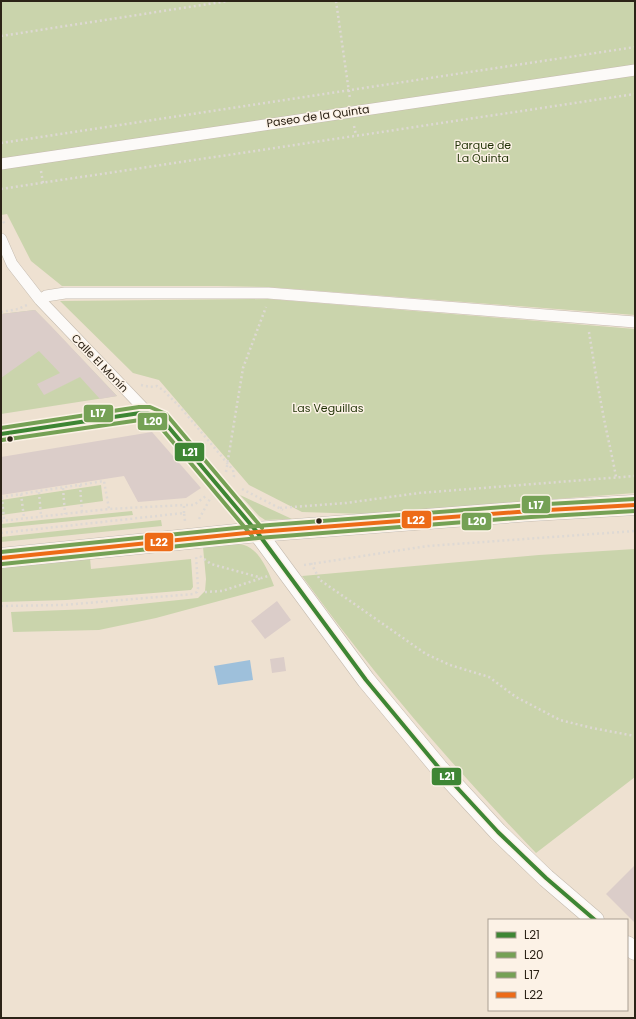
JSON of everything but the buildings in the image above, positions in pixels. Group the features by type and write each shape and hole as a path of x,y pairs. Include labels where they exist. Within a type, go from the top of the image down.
{"main road":[{"path":"1,558 257,532 531,511 635,505"}],"street":[{"name":"Paseo de la Quinta","path":"1,164 635,70"},
{"name":"Calle El Monín","path":"1,239 12,264 40,300 148,412 161,418 257,532"},
{"path":"40,300 46,296 65,293 268,293 635,322"},
{"path":"1,434 148,412"},
{"path":"257,532 366,680 439,768 498,832 546,878 594,919"}],"path":[{"path":"1,36 228,1"},
{"path":"336,1 348,90 356,135"},
{"path":"1,142 635,47"},
{"path":"1,189 635,94"},
{"path":"1,217 6,229"},
{"path":"226,473 243,368 264,314 268,293"},
{"path":"1,312 18,309 40,300"},
{"path":"587,318 593,363 616,477"},
{"path":"138,383 150,387 157,386 181,408 234,473 232,481 229,483"},
{"path":"239,487 279,508 346,503 419,493 635,476"},
{"path":"109,509 104,481 1,497 3,520 109,509 194,505 209,494"},
{"path":"232,481 236,484"},
{"path":"80,485 82,512"},
{"path":"62,488 65,514"},
{"path":"39,492 41,516"},
{"path":"21,494 24,518"},
{"path":"198,521 212,497"},
{"path":"184,506 185,528"},
{"path":"1,533 184,513"},
{"path":"204,592 222,591 284,570 311,563 428,546 635,531"},
{"path":"1,606 63,605 193,594 197,592 198,589 196,554 211,564 262,578"},
{"path":"311,563 320,580 426,654 450,665 489,677 516,697 560,720 635,736"}],"green space":[{"name":"Parque de La Quinta","path":"1,1 635,1 635,315 268,287 62,286 31,261 7,214 1,215"},
{"name":"Las Veguillas","path":"268,299 635,329 635,493 364,514 302,512 249,485 159,380 133,373 60,301"},
{"path":"35,310 117,396 1,414 1,314"},
{"path":"101,485 103,501 1,515 1,500"},
{"path":"240,495 292,519 265,520 259,516"},
{"path":"132,511 133,515 1,528 1,524"},
{"path":"161,520 162,526 1,542 1,537"},
{"path":"234,544 249,547 259,556 274,586 156,618 99,630 13,632 11,612 92,609 198,598 205,591 206,579 203,547"},
{"path":"635,549 635,777 536,853 474,787 414,719 385,684 302,576 539,555"},
{"path":"90,558 91,569 191,559 193,587 191,590 66,600 1,602 1,567"}],"water":[{"path":"250,660 253,680 218,685 214,666"}],"transit line":[{"name":"L17","path":"1,428 139,407 150,407 166,414 262,528"},
{"name":"L21","path":"1,434 140,413 148,413 161,418 257,532 366,680 439,768 498,832 546,878 594,919"},
{"name":"L20","path":"2,440 147,419 157,423 252,536"},
{"name":"L17","path":"1,552 257,526 531,505 635,499"},
{"name":"L22","path":"1,558 257,532 531,511 635,505"},
{"name":"L20","path":"2,564 258,538 531,517 635,511"}]}
